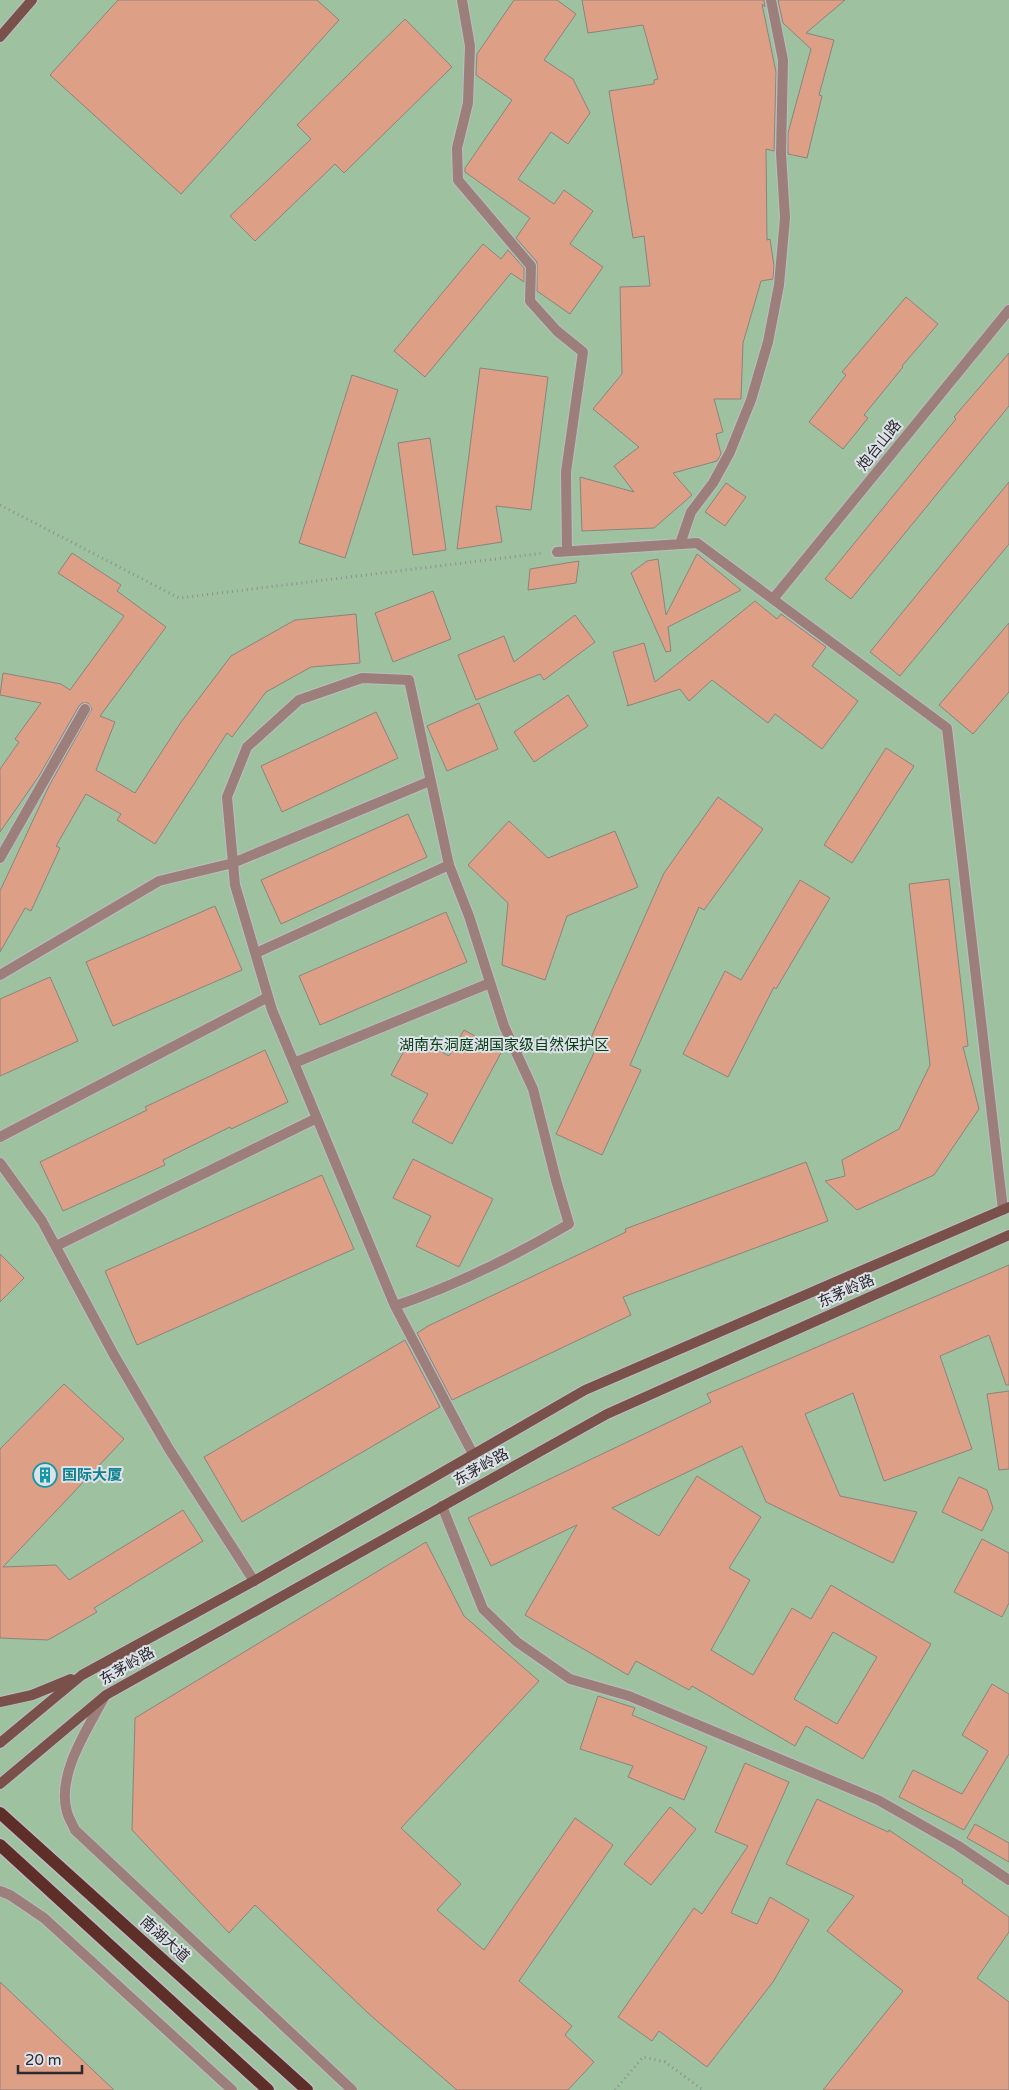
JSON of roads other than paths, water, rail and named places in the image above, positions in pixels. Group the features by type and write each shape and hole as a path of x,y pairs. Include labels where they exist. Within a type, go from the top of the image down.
{"main road":[{"path":"0,37 32,0"},
{"name":"东茅岭路","path":"0,1743 82,1675 254,1581 585,1390 1006,1209"},
{"name":"东茅岭路","path":"0,1784 106,1695 607,1414 1009,1235"},
{"path":"0,1702 32,1694 82,1675"},
{"name":"南湖大道","path":"0,1813 307,2090"},
{"path":"0,1845 268,2090"}],"street":[{"path":"462,0 470,46 468,102 457,148 458,180 531,266 530,301 556,331 583,352 566,472 562,551 697,544 947,728 1006,1209"},
{"path":"680,544 691,512 712,483 730,452 750,400 768,342 779,285 785,218 781,153 783,60 771,0"},
{"name":"炮台山路","path":"773,600 1009,310"},
{"path":"395,1306 444,1289 470,1277 524,1251 569,1224 533,1089 504,1026 469,916 449,865 409,680 362,678 299,700 247,747 227,797 236,885 268,997 395,1306 473,1454"},
{"path":"0,858 85,709"},
{"path":"0,975 159,881 233,863 430,781"},
{"path":"256,953 449,865"},
{"path":"294,1063 490,982"},
{"path":"0,1137 268,997"},
{"path":"56,1246 317,1118"},
{"path":"0,1163 42,1220 114,1355 169,1449 254,1581"},
{"path":"442,1506 483,1609 517,1642 570,1679 629,1696 878,1800 957,1845 1009,1880"},
{"path":"106,1695 76,1750 66,1784 67,1811 75,1830 352,2090"},
{"path":"0,1891 10,1895 44,1918 232,2090"}],"place":[{"name":"国际大厦","path":"45,1475"}],"park label":[{"name":"湖南东洞庭湖国家级自然保护区","path":"504,1045"}]}
